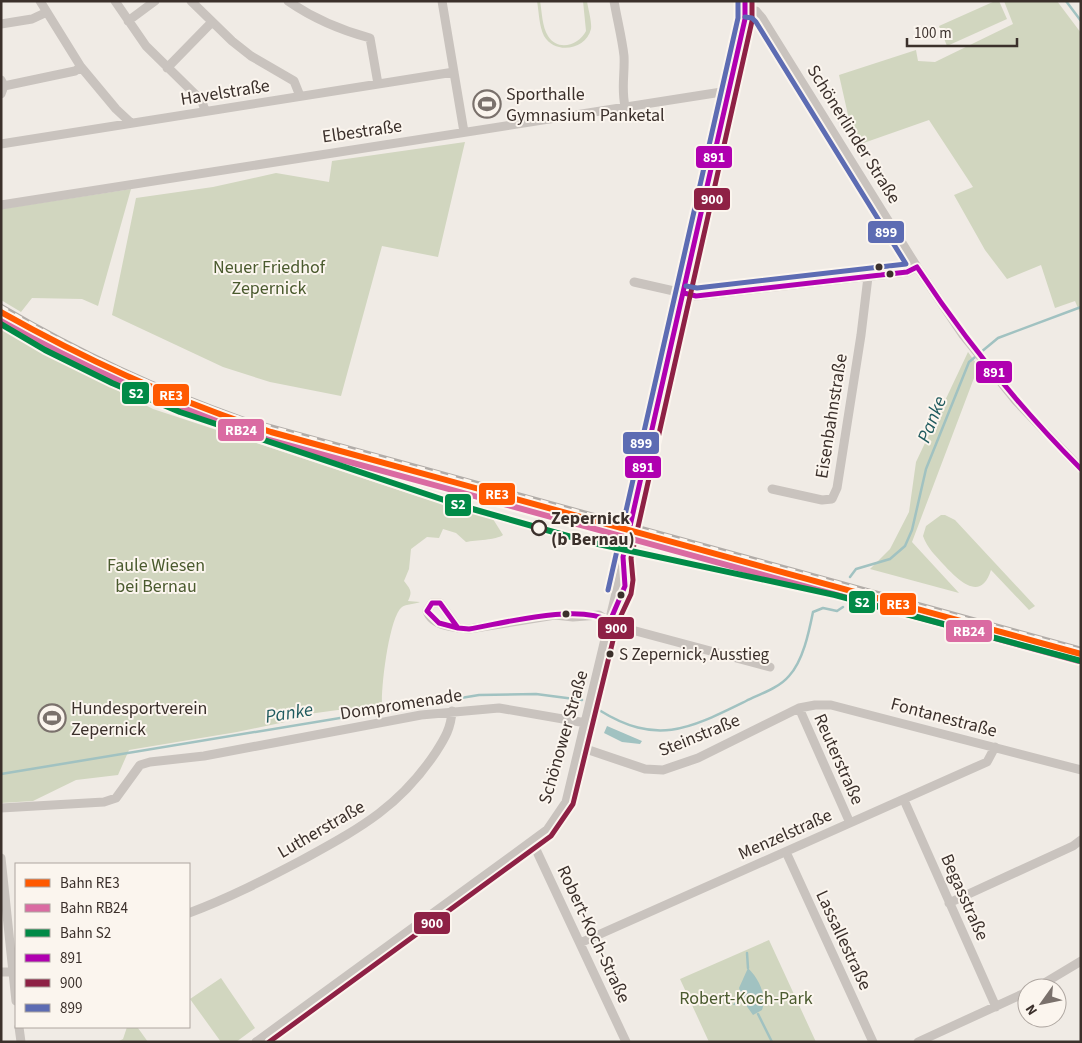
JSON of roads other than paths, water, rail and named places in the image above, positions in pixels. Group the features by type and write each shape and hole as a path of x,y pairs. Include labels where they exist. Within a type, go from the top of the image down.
{"street":[{"path":"40,1 81,67 116,109 131,123"},
{"path":"115,1 146,46 202,101 205,111"},
{"path":"191,1 211,23 252,56 294,81 300,96"},
{"path":"288,1 308,14 340,30 370,38 378,84"},
{"path":"442,1 464,132"},
{"path":"614,1 624,55 624,73 621,89 625,106"},
{"path":"128,21 152,3"},
{"name":"Schönower Straße","path":"256,1042 547,830 566,802 610,621 612,604 623,564 684,293 745,5"},
{"name":"Schönerlinder Straße","path":"745,5 756,11 762,18 917,267 978,355 1016,400 1081,469"},
{"path":"1,24 32,19 47,12"},
{"path":"167,68 211,23"},
{"path":"2,87 81,67"},
{"name":"Havelstraße","path":"1,144 454,72"},
{"name":"Elbestraße","path":"1,205 728,91"},
{"path":"634,282 696,296 907,272 917,267"},
{"name":"Eisenbahnstraße","path":"772,489 822,500 832,499 837,488 861,335 868,276"},
{"path":"458,628 469,629 547,615 598,615 617,626 770,667"},
{"name":"Fontanestraße","path":"799,708 815,704 846,707 1081,770"},
{"name":"Dompromenade","path":"1,808 104,802 116,798 140,765 150,762 204,756 405,718 452,711 499,708 586,723"},
{"name":"Steinstraße","path":"580,747 645,769 662,770 698,758 799,708"},
{"name":"Reuterstraße","path":"799,708 850,823"},
{"name":"Lutherstraße","path":"190,913 236,895 363,827 420,776 452,725 452,711"},
{"name":"Menzelstraße","path":"580,943 987,762 995,747"},
{"name":"Begasstraße","path":"904,800 996,1007"},
{"path":"949,903 1074,846 1081,840"},
{"name":"Robert-Koch-Straße","path":"532,841 626,1042"},
{"name":"Lassallestraße","path":"786,852 873,1042"},
{"path":"1,858 15,972 1,972"},
{"path":"1053,978 1081,961"},
{"path":"918,1042 1017,997"},
{"path":"19,1028 21,1042"},
{"path":"941,1032 945,1042"}],"water":[{"path":"607,726 642,741 640,744 622,742 604,733"},
{"path":"748,968 759,982 763,993 762,1010 753,1015 743,1001 738,1005 733,1005 735,1002 739,1003 743,1000 739,988"}],"waterway":[{"path":"1066,1 1081,21"},
{"name":"Panke","path":"850,577 856,569 890,559 905,546 912,530 926,469 969,362 998,338 1081,307"},
{"name":"Panke","path":"599,710 638,728 656,730 673,730 707,719 769,690 785,680 794,670 802,654 813,612 823,608 837,611 843,607"},
{"name":"Panke","path":"1,774 479,695 536,694 582,700"},
{"path":"747,953 748,968"},
{"path":"758,1014 772,1042"}],"railway":[{"path":"1,306 89,354 150,382 244,419 1081,649"}],"rail line":[{"name":"RE3","path":"1,312 133,379 201,407 271,432 1081,654"},
{"name":"RB24","path":"1,321 33,339 132,386 200,415 269,440 1079,661"},
{"name":"S2","path":"1,324 45,350 112,383 180,412 462,506 589,542 835,595 1081,661"}],"place":[{"name":"Sporthalle Gymnasium Panketal","path":"487,104"},
{"name":"Zepernick (b Bernau)","path":"539,528"},
{"name":"S Zepernick, Ausstieg","path":"610,654"},
{"name":"Hundesportverein Zepernick","path":"52,718"}],"park label":[{"name":"Neuer Friedhof Zepernick","path":"269,277"},
{"name":"Faule Wiesen bei Bernau","path":"156,575"},
{"name":"Robert-Koch-Park","path":"746,998"}]}
